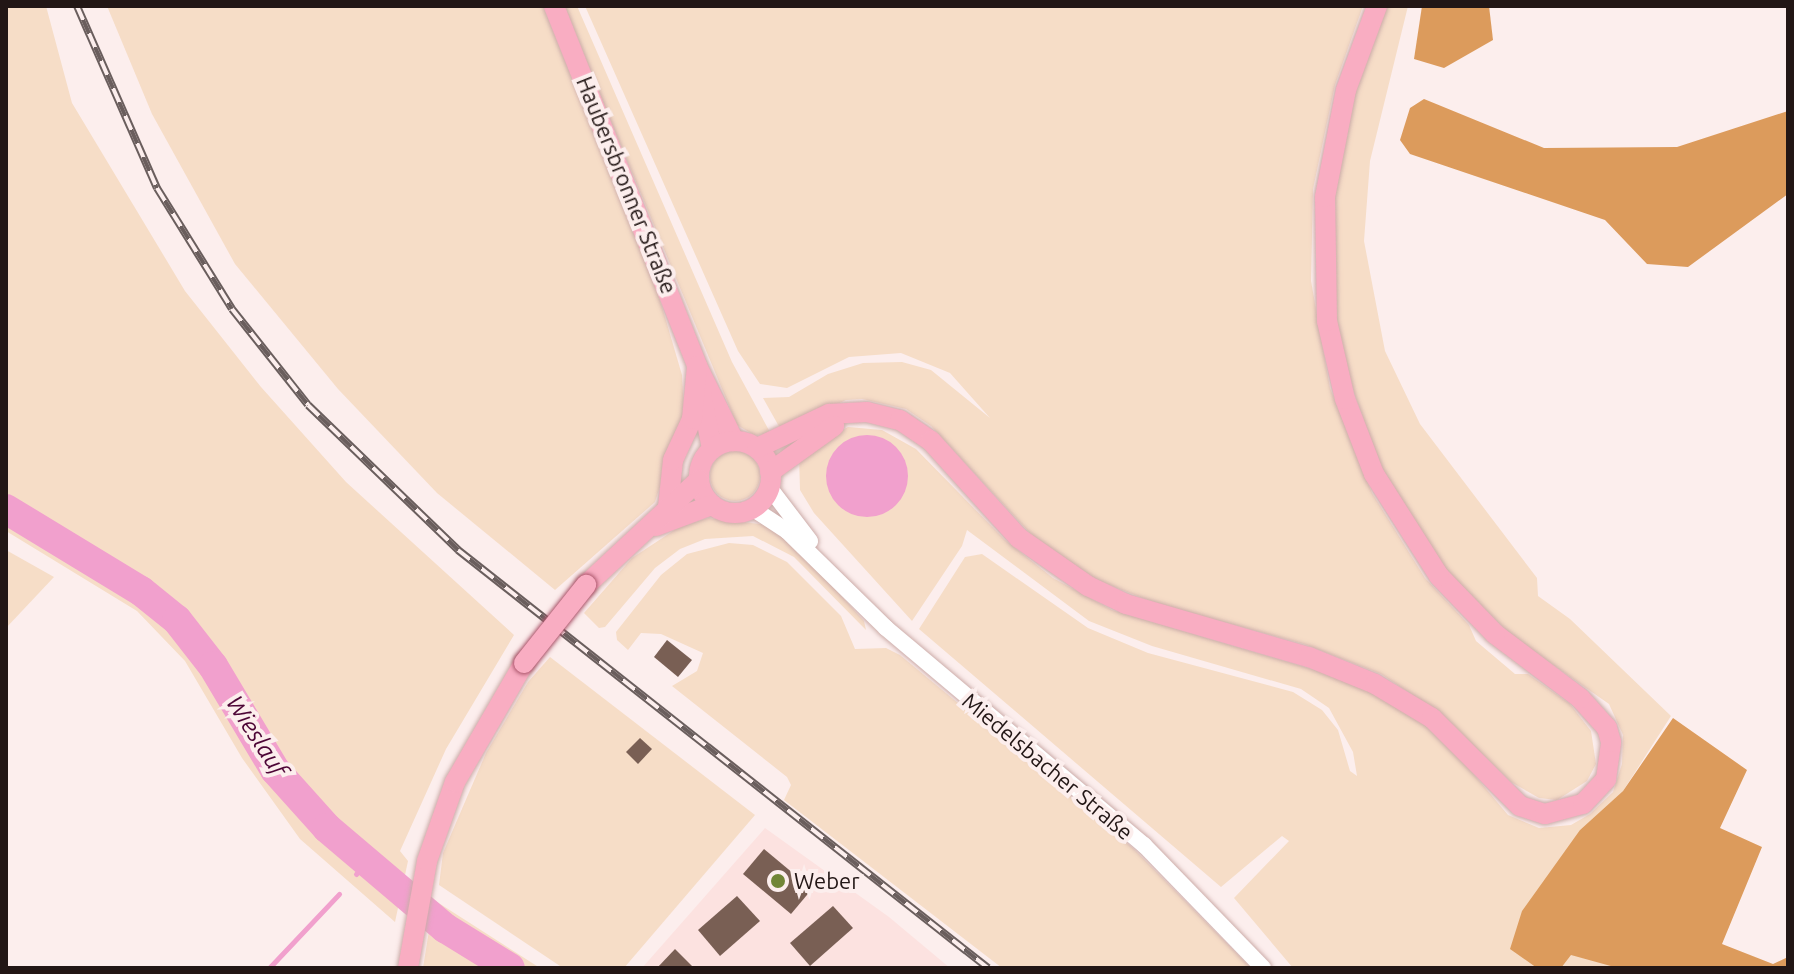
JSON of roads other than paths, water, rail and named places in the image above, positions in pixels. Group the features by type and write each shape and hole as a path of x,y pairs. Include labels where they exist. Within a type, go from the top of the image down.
{"main road":[{"name":"Haubersbronner Straße","path":"554,6 697,366"},
{"path":"712,449 734,441 757,448 829,414 867,412 900,420 931,441 1019,538 1088,586 1126,604 1309,657 1375,684 1432,718 1520,806 1545,814 1583,804 1606,779 1611,752 1607,728 1580,698 1495,634 1439,576 1374,474 1345,399 1327,321 1325,197 1346,90 1377,6"},
{"path":"697,366 734,441"},
{"path":"408,966 427,861 455,782 524,663 586,585 649,530 668,507 699,480 712,449 697,366"},
{"path":"668,507 673,460 692,419 697,366"},
{"path":"649,530 712,505 731,512 752,508 770,480 812,438 867,412"},
{"path":"757,448 770,480"},
{"path":"699,480 712,505"}],"street":[{"path":"770,480 829,568"},
{"path":"752,508 829,568"},
{"name":"Miedelsbacher Straße","path":"829,568 886,628 1144,845 1263,968"}],"waterway":[{"name":"Wieslauf","path":"6,509 141,591 177,620 213,666 275,770 327,828 445,928 510,968"},
{"path":"356,874 366,863"},
{"path":"269,968 339,894"}],"railway":[{"path":"77,6 157,188 232,309 308,405 458,550 988,968"}],"place":[{"name":"Weber","path":"778,881"}]}
